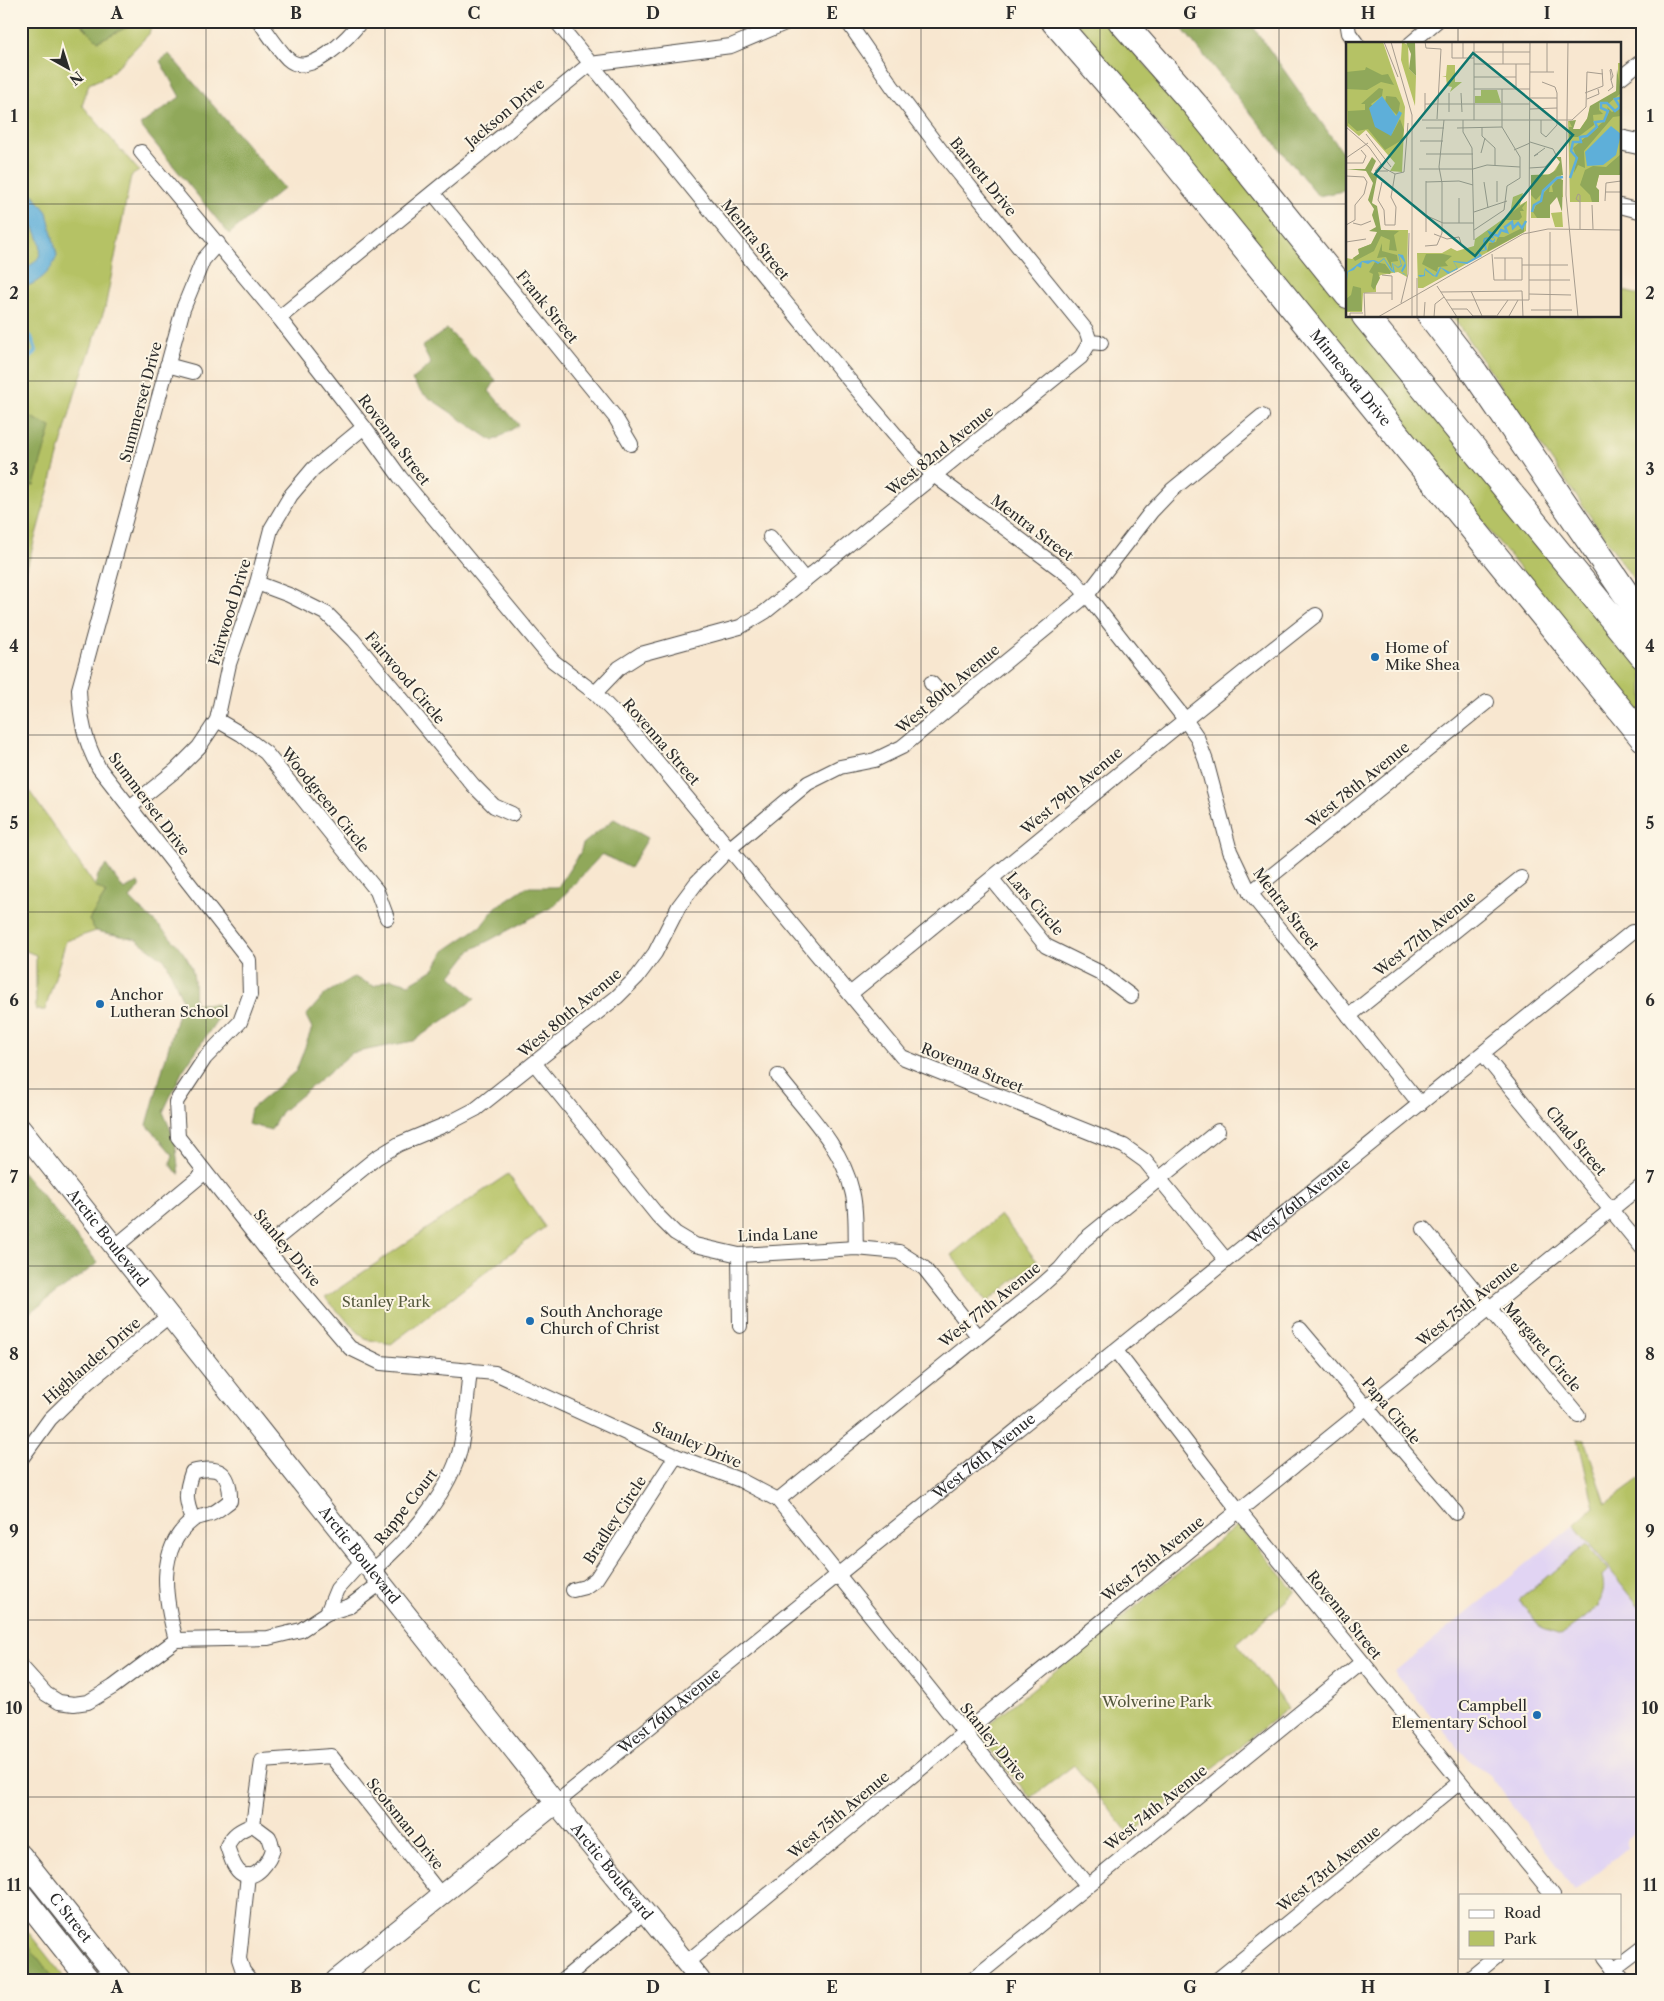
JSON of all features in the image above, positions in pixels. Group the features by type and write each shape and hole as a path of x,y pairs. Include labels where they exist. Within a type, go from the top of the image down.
{"highway":[{"name":"Minnesota Drive","path":"1054,21 1148,129 1643,738"},
{"path":"1121,21 1195,105 1346,293"},
{"path":"1367,318 1643,656"},
{"path":"1433,318 1475,373 1643,619"}],"main road":[{"path":"1622,140 1643,145"},
{"name":"Arctic Boulevard","path":"21,1129 116,1246 556,1803 700,1980"},
{"name":"West 76th Avenue","path":"336,1980 556,1803"},
{"name":"C Street","path":"21,1856 120,1980"},
{"name":"C Street","path":"21,1894 89,1980"}],"street":[{"path":"259,21 289,60 301,69 316,62 341,43 361,21"},
{"name":"Mentra Street","path":"556,21 843,374 917,460 935,476 1072,578 1087,595 1197,737 1206,761 1230,851 1250,893 1420,1104"},
{"path":"590,64 730,46 790,21"},
{"name":"Barnett Drive","path":"848,21 892,86 1096,342"},
{"path":"1346,21 1349,34 1355,42"},
{"path":"1412,42 1437,21"},
{"path":"1622,76 1643,60"},
{"name":"Jackson Drive","path":"279,318 590,64"},
{"name":"Rovenna Street","path":"141,152 279,318 364,427 400,477 553,661 595,693 630,729 902,1057 1124,1146 1145,1161 1226,1260"},
{"name":"Frank Street","path":"433,193 615,417 631,444"},
{"path":"1622,207 1643,212"},
{"name":"Summerset Drive","path":"204,1173 178,1137 176,1102 204,1058 240,1022 250,995 249,960 99,768 88,749 80,720 79,689 136,488 183,309 203,260 218,243"},
{"name":"West 82nd Avenue","path":"595,693 619,668 641,654 740,627 765,612 1081,357 1096,342"},
{"path":"167,365 193,372"},
{"name":"West 80th Avenue","path":"265,1248 376,1158 399,1144 447,1124 476,1109 535,1064 637,977 655,953 679,906 697,882 729,848 808,783 840,767 875,760 902,748 1087,595 1151,512 1172,490 1262,416"},
{"name":"Fairwood Drive","path":"130,807 176,770 199,748 217,720 229,664 257,583 271,529 291,495 313,469 364,427"},
{"path":"770,537 805,580"},
{"name":"Fairwood Circle","path":"257,583 289,595 326,614 353,640 473,785 494,806 512,814"},
{"name":"West 79th Avenue","path":"850,994 992,880 1184,718 1316,616"},
{"path":"931,683 952,706"},
{"name":"West 78th Avenue","path":"1250,893 1486,702"},
{"name":"Woodgreen Circle","path":"217,720 242,734 266,753 377,891 388,918"},
{"name":"West 77th Avenue","path":"1349,1016 1521,878"},
{"name":"Lars Circle","path":"992,880 1046,946 1100,972 1131,996"},
{"name":"West 76th Avenue","path":"556,1803 1632,932"},
{"name":"Chad Street","path":"1483,1054 1643,1249"},
{"name":"Linda Lane","path":"535,1064 658,1216 675,1233 695,1245 738,1255 856,1248 899,1252 924,1268 978,1336"},
{"path":"778,1076 835,1149 848,1174 853,1193 856,1248"},
{"name":"West 77th Avenue","path":"778,1500 1041,1286 1060,1269 1084,1240 1218,1131"},
{"path":"116,1246 204,1173"},
{"name":"Stanley Drive","path":"204,1173 350,1348 381,1364 495,1373 676,1456 740,1480 778,1500 1087,1885"},
{"name":"West 75th Avenue","path":"686,1963 965,1732 1643,1184"},
{"name":"Margaret Circle","path":"1424,1229 1578,1415"},
{"path":"738,1255 740,1326"},
{"name":"Highlander Drive","path":"21,1459 50,1419 82,1388 170,1315"},
{"name":"Papa Circle","path":"1300,1329 1456,1514"},
{"name":"Rovenna Street","path":"1116,1351 1239,1511 1361,1663 1552,1894"},
{"name":"Rappe Court","path":"373,1570 391,1554 447,1484 459,1456 470,1370"},
{"name":"Bradley Circle","path":"573,1590 585,1587 596,1579 676,1456"},
{"path":"176,1640 166,1604 166,1566 176,1539 194,1520"},
{"path":"21,1666 46,1694 59,1702 74,1704 88,1702 113,1687 176,1640 268,1638 302,1630 327,1613 350,1606 373,1570"},
{"path":"327,1613 337,1589 373,1570"},
{"name":"West 74th Avenue","path":"972,1980 1361,1663"},
{"name":"Scotsman Drive","path":"253,1826 262,1761 331,1756 442,1895"},
{"name":"West 73rd Avenue","path":"1217,1980 1460,1782"},
{"path":"253,1826 269,1837 273,1849 265,1866 257,1872 248,1875 242,1874 237,1868 227,1846 236,1833 253,1826"},
{"path":"248,1875 239,1959 243,1971 250,1980"},
{"path":"562,1980 644,1912"},
{"path":"1606,1958 1619,1974 1643,1947"},
{"path":"1468,1980 1495,1958"}],"shaded area":[{"name":"Campbell Elementary School","path":"1574,1525 1643,1611 1643,1825 1627,1839 1627,1848 1575,1891 1490,1775 1468,1759 1394,1672"}],"green space":[{"path":"21,21 152,21 149,34 109,75 89,84 82,105 139,171 131,176 105,308 75,394 21,589"},
{"path":"78,21 140,21 98,41"},
{"path":"1073,21 1106,21 1188,112 1346,306 1346,318 1357,318 1643,672 1643,719"},
{"path":"1176,21 1249,21 1346,157 1346,190 1318,196"},
{"path":"169,54 284,188 229,234 140,125 180,97 160,61"},
{"path":"1622,291 1643,296 1643,593 1453,318 1622,318"},
{"path":"447,329 496,380 489,391 519,425 493,441 422,393 412,380 431,364 422,347"},
{"path":"21,412 51,427 34,485 21,489"},
{"path":"21,779 95,886 106,893 89,920 96,931 66,941 45,1010 36,1010 36,955 21,949"},
{"path":"614,819 648,838 630,868 602,854 554,906 471,950 451,976 475,999 413,1041 352,1053 281,1112 271,1130 248,1124 251,1109 296,1071 312,1028 306,1016 325,994 354,977 374,986 391,979 409,984 434,969 444,951 482,925 496,907 526,887 558,887 580,853 583,844"},
{"path":"106,865 124,890 138,882 140,887 130,898 171,938 185,955 193,973 194,1003 220,1005 221,1014 182,1072 163,1112 175,1140 179,1175 170,1164 173,1155 147,1125 182,999 166,961 136,939 96,931 89,920 106,893 95,886 98,875"},
{"path":"21,1170 98,1263 21,1319"},
{"name":"Stanley Park","path":"508,1174 545,1227 391,1344 365,1339 325,1298"},
{"path":"1000,1215 1037,1261 988,1302 951,1255"},
{"path":"1578,1439 1585,1440 1606,1504 1643,1477 1643,1611 1574,1525 1594,1507"},
{"name":"Wolverine Park","path":"1238,1525 1296,1592 1237,1643 1288,1708 1130,1835 1074,1765 1031,1798 976,1734"},
{"path":"1586,1544 1608,1570 1602,1576 1604,1587 1598,1604 1585,1618 1561,1635 1542,1629 1519,1600"},
{"path":"21,1923 66,1980 21,1980"},
{"path":"21,1936 55,1980 21,1980"}],"water":[{"path":"21,179 47,212 57,255 52,266 44,276 33,284 21,287 21,269 33,264 39,257 40,248 39,239 22,203"}],"waterway":[{"path":"21,330 31,337 36,351 21,367"}],"place":[{"name":"Home of Mike Shea","path":"1375,657"},
{"name":"Anchor Lutheran School","path":"100,1004"},
{"name":"South Anchorage Church of Christ","path":"530,1321"},
{"name":"Campbell Elementary School","path":"1537,1715"}]}
